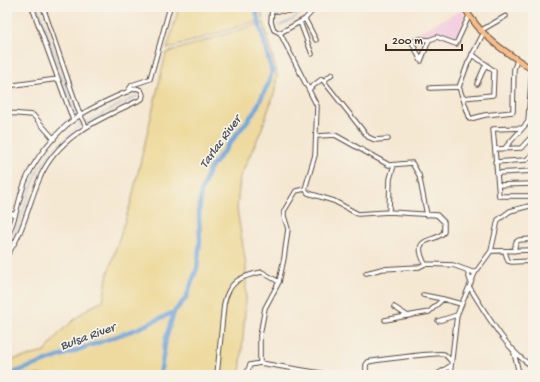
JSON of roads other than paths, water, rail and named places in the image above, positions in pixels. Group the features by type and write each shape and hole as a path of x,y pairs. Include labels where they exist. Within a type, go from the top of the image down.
{"highway":[{"path":"464,7 482,33 532,70"}],"street":[{"path":"32,7 73,120"},
{"path":"42,7 81,116 86,126"},
{"path":"127,92 132,86 150,79 170,7"},
{"path":"301,7 293,11 272,9 271,22 274,30 280,33 318,106 315,155 305,189"},
{"path":"280,33 305,19 316,7"},
{"path":"429,40 421,61 412,43 419,39 429,40 437,37 456,44 469,16"},
{"path":"506,16 482,33 459,87 470,119 485,115 513,112 514,69 517,60"},
{"path":"305,19 316,40"},
{"path":"300,22 312,54"},
{"path":"463,98 493,94 494,71 472,54"},
{"path":"477,84 486,64"},
{"path":"504,149 527,124 529,119 532,70"},
{"path":"309,89 332,74"},
{"path":"319,75 368,137 375,140 388,139"},
{"path":"7,86 58,79"},
{"path":"430,88 459,87"},
{"path":"7,237 30,171 41,153 54,138 73,120 127,92 139,88 142,97 86,126 66,142 45,167 38,181 21,231 7,255"},
{"path":"7,119 7,114 33,115 54,138"},
{"path":"522,128 493,129 498,185 500,197 533,196"},
{"path":"317,136 336,135 389,165 409,163 414,166 419,175 427,214"},
{"path":"495,149 521,148 533,135"},
{"path":"496,162 526,160 533,154"},
{"path":"389,212 390,179 394,164"},
{"path":"497,173 531,172 533,170"},
{"path":"498,185 533,184"},
{"path":"305,189 311,195 327,198 358,214 389,212 427,214 441,218 444,222 444,232 441,235 427,239 423,243 420,250 425,264"},
{"path":"260,363 260,335 265,308 279,282 288,229 284,211 296,191 305,189"},
{"path":"450,375 457,315 475,274 491,251 498,220 510,211 533,205"},
{"path":"7,212 15,215"},
{"path":"7,215 15,215"},
{"path":"514,251 516,242 519,240 533,239"},
{"path":"491,251 505,252 533,250"},
{"path":"505,252 508,261 533,262"},
{"path":"366,273 382,269 419,266 425,264 453,265 475,274"},
{"path":"467,270 470,286 488,319 522,360 533,366"},
{"path":"217,375 224,304 226,293 230,286 236,281 262,272 270,275 279,282"},
{"path":"423,295 461,304"},
{"path":"385,320 429,312 443,299"},
{"path":"394,307 408,316"},
{"path":"438,321 457,315"},
{"path":"513,348 519,373"},
{"path":"366,375 366,364 374,360 444,354 451,361"},
{"path":"246,375 250,365 260,363 332,375"},
{"path":"436,375 450,366"}],"waterway":[{"path":"38,7 75,113"},
{"name":"Tarlac River","path":"160,375 166,338 174,312 186,298 197,268 200,241 199,215 201,192 209,170 255,111 272,72 255,7"},
{"path":"279,26 292,20 307,7"},
{"name":"Tarlac River","path":"261,33 266,31"},
{"path":"7,247 13,238 38,170 55,149 80,125 137,96"},
{"path":"78,120 79,124"},
{"name":"Bulsa River","path":"7,375 137,329 174,312"}]}
